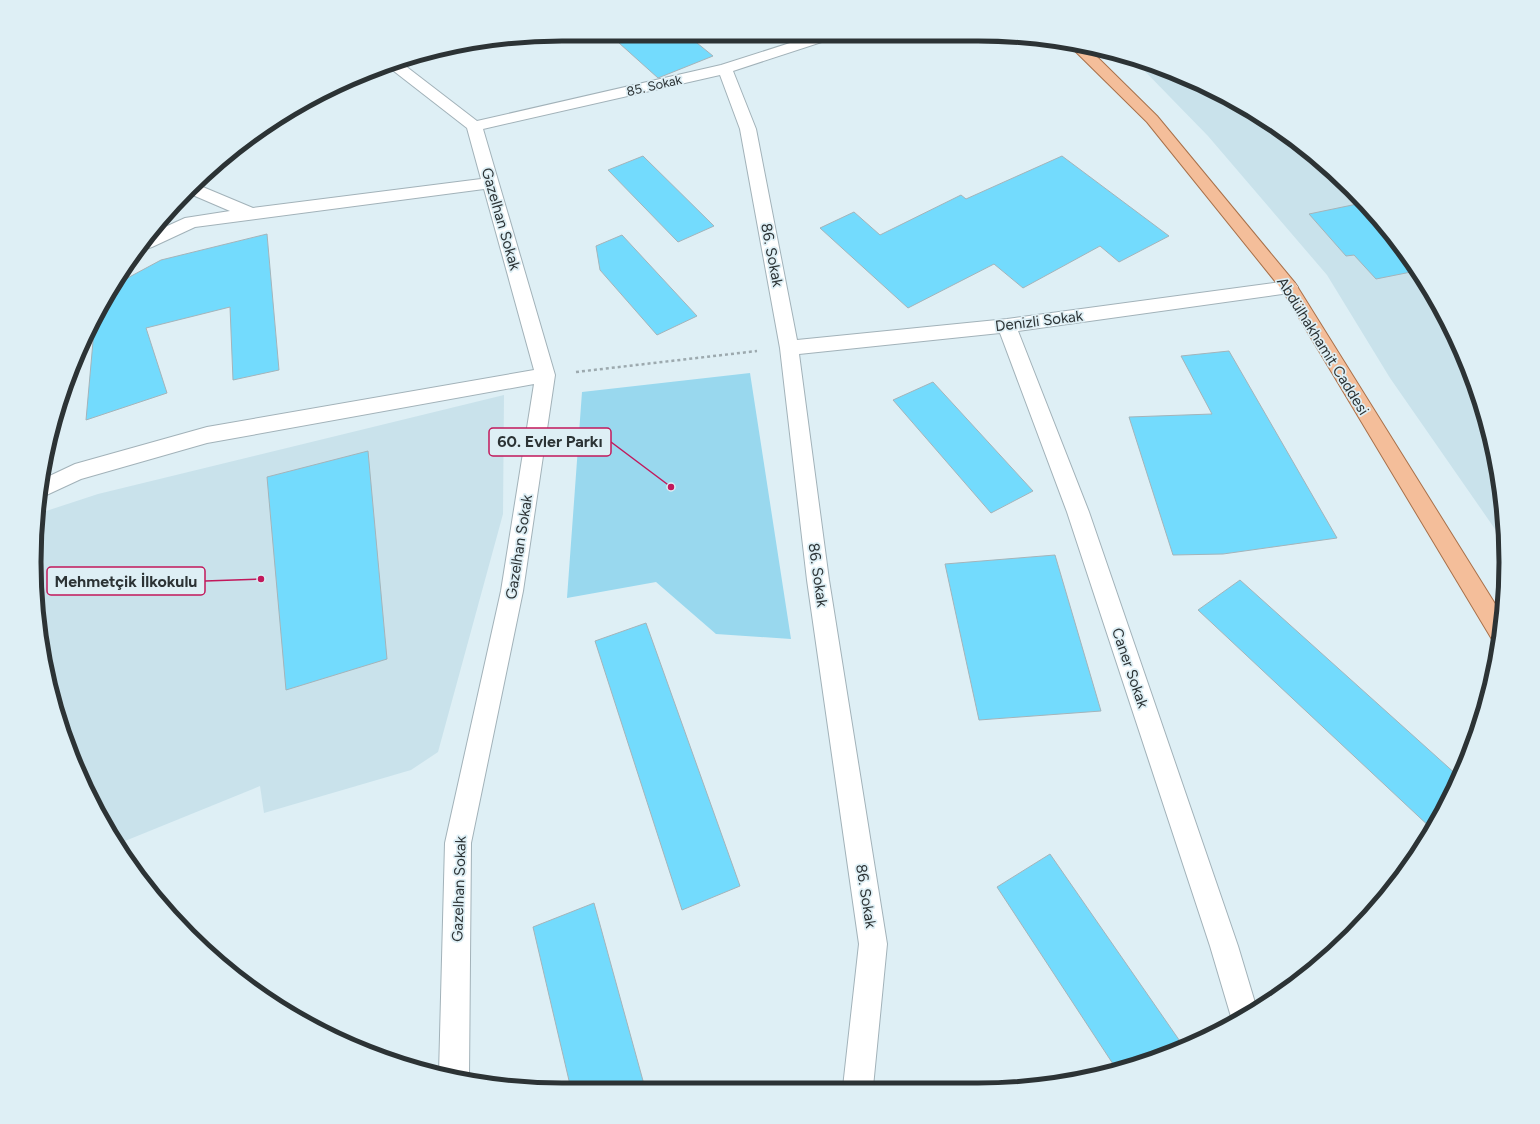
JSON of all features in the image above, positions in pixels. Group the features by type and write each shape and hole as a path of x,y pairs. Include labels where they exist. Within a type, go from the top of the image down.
{"main road":[{"name":"Abdülhakhamit Caddesi","path":"1085,52 1152,119 1289,287 1495,625"}],"street":[{"name":"85. Sokak","path":"474,126 725,69 810,41"},
{"path":"398,68 474,126"},
{"name":"86. Sokak","path":"725,69 748,129 789,348 818,580 873,944 858,1083"},
{"name":"Gazelhan Sokak","path":"454,1072 458,843 512,591 545,375 474,126"},
{"path":"153,240 190,222 490,183"},
{"path":"197,191 251,214"},
{"name":"Denizli Sokak","path":"789,348 1007,326 1289,287"},
{"name":"Caner Sokak","path":"1007,326 1078,512 1224,946 1243,1010"},
{"path":"46,487 74,472 207,435 545,375"}],"path":[{"path":"545,375 789,348"}],"shaded area":[{"path":"1142,68 1177,81 1208,95 1239,111 1267,129 1322,170 1370,218 1391,245 1429,302 1445,332 1471,395 1489,460 1495,494 1498,534 1390,378 1327,275 1208,136"},
{"path":"750,373 791,639 716,634 656,582 567,598 582,392"},
{"path":"504,395 503,514 438,752 411,770 264,813 260,786 123,842 95,792 69,729 51,664 45,630 42,596 41,562 43,512 98,494"}],"building":[{"path":"617,41 695,41 713,56 658,78"},
{"path":"643,156 714,226 678,242 608,170"},
{"path":"1062,156 1169,236 1119,262 1100,246 1023,288 994,264 908,308 820,228 854,212 880,235 961,195 966,199"},
{"path":"1356,204 1370,218 1410,272 1376,279 1354,255 1346,256 1309,214"},
{"path":"267,234 279,370 233,380 230,307 146,328 167,393 86,420 95,332 111,301 125,279 161,260"},
{"path":"622,235 697,316 657,335 600,270 596,246"},
{"path":"1229,351 1337,538 1223,554 1173,555 1129,417 1212,414 1181,356"},
{"path":"933,382 1033,491 991,513 893,400"},
{"path":"368,451 387,659 286,690 267,477"},
{"path":"1055,555 1101,711 979,720 945,564"},
{"path":"1240,580 1454,772 1427,825 1198,610"},
{"path":"646,623 740,886 682,910 595,641"},
{"path":"1050,854 1180,1042 1114,1065 997,887"},
{"path":"594,903 644,1083 570,1083 533,927"}],"place":[{"name":"60. Evler Parkı","path":"671,487"},
{"name":"Mehmetçik İlkokulu","path":"261,579"}]}
